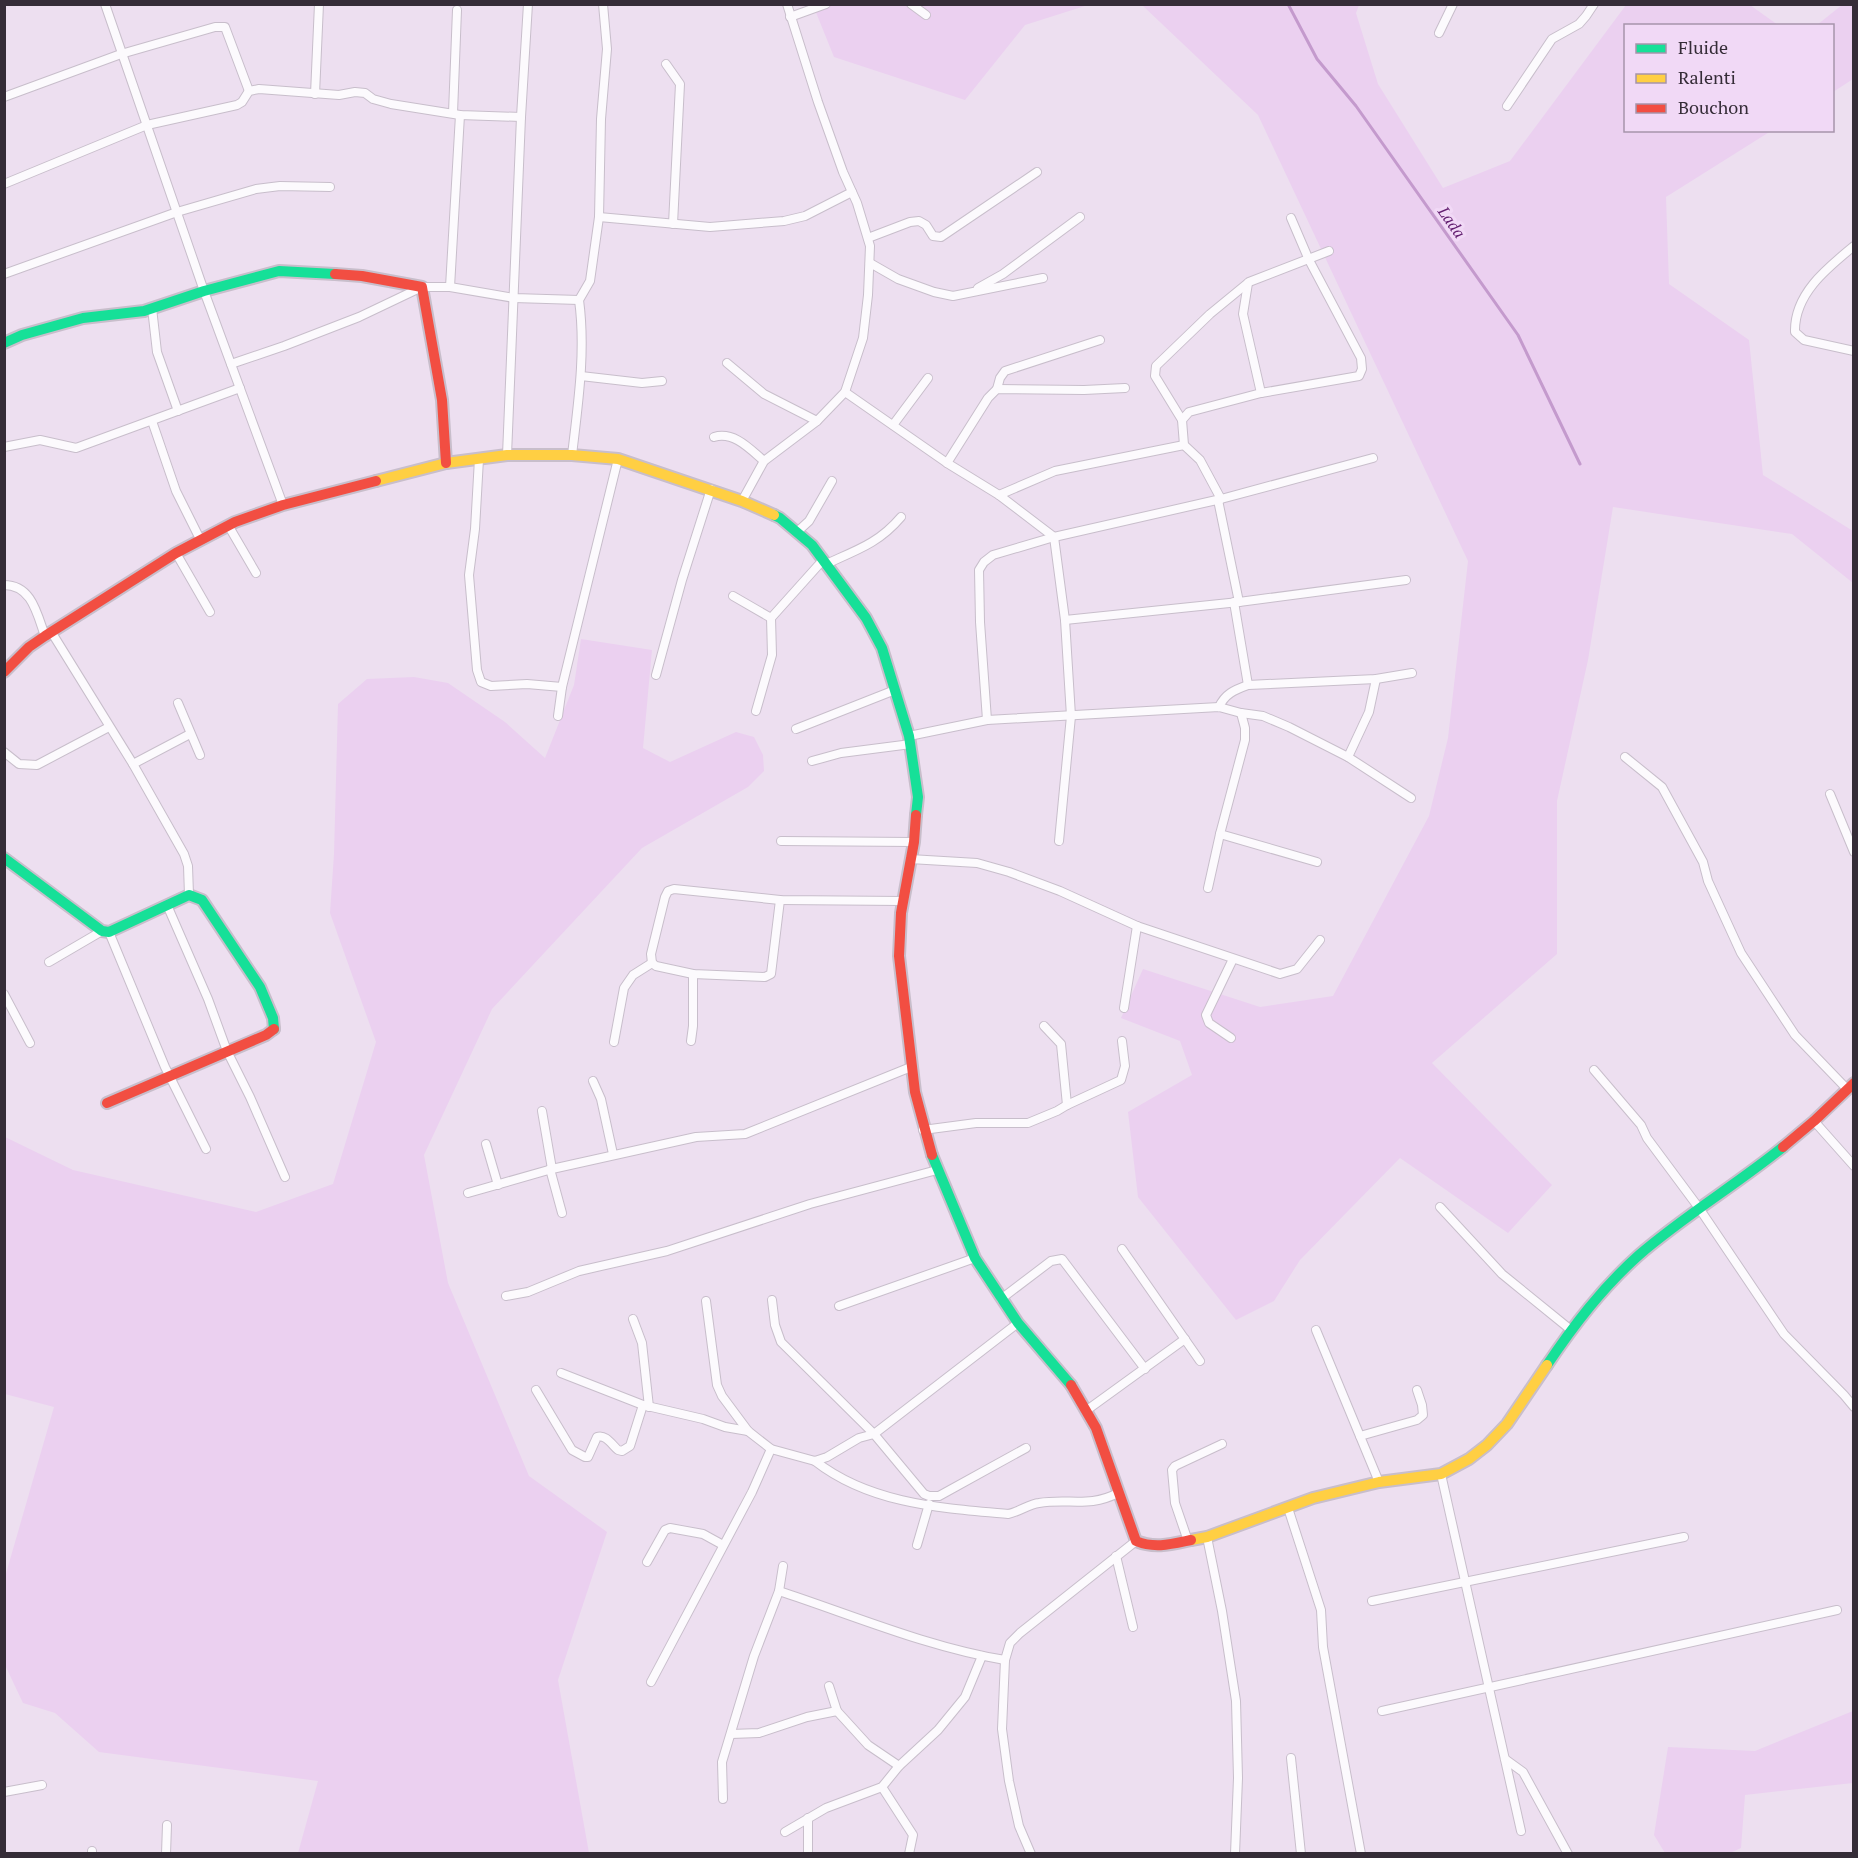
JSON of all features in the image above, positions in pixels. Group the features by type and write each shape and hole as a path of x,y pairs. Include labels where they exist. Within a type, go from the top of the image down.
{"street":[{"path":"105,4 204,291 283,505"},
{"path":"315,94 319,4"},
{"path":"507,455 528,4"},
{"path":"572,455 581,376 582,315 579,300 590,281 599,217 607,49 603,4"},
{"path":"742,501 764,461 817,421 845,392 863,338 868,295 870,246 868,238 818,102 787,4"},
{"path":"790,17 826,4"},
{"path":"911,4 926,15"},
{"path":"1439,33 1453,4"},
{"path":"1507,106 1552,39 1579,24 1594,4"},
{"path":"450,287 457,114 457,10"},
{"path":"4,97 121,54 215,27 225,27 249,91"},
{"path":"666,64 680,84 673,224"},
{"path":"4,184 147,126 237,105 242,102 249,91 259,89 339,95 356,92 365,93 374,99 392,104 457,114 521,117"},
{"path":"868,238 910,222 919,221 926,225 933,236 941,237 1036,172"},
{"path":"4,274 177,213 256,189 280,186 330,186"},
{"path":"599,217 710,227 784,221 805,216 852,192"},
{"path":"974,290 1003,274 1080,217"},
{"path":"1182,420 1189,412 1261,393 1359,376 1362,369 1361,358 1309,260 1291,218"},
{"path":"1854,246 1827,268 1809,288 1795,321 1795,332 1804,340 1854,351"},
{"path":"1248,685 1237,602 1219,500 1200,460 1184,445 1182,420 1155,376 1156,366 1210,314 1249,282 1329,251"},
{"path":"870,263 898,279 953,296 1043,278"},
{"path":"4,343 22,335 83,318 144,311 204,291 279,271 362,276 422,287 450,287 514,298 579,300"},
{"path":"1249,282 1243,314 1261,393"},
{"path":"231,364 359,317 422,287"},
{"path":"422,287 442,400 446,463"},
{"path":"152,308 157,352 178,411"},
{"path":"947,463 988,398 997,389 1000,378 1005,372 1100,340"},
{"path":"727,363 764,394 817,421"},
{"path":"581,376 642,383 662,381"},
{"path":"893,425 928,378"},
{"path":"4,447 40,440 76,448 240,388"},
{"path":"997,389 1125,388"},
{"path":"845,392 947,463 999,495 1054,537 1065,620 1071,716 1059,841"},
{"path":"152,421 176,491 200,539"},
{"path":"714,437 732,436 764,461"},
{"path":"999,495 1054,471 1184,445"},
{"path":"4,672 29,647 176,553 228,525 283,505 446,463 507,455 572,455 618,459 711,489 780,518 812,545 866,618 882,648 902,705 910,740 918,796 914,842 903,901 899,956 911,1067 923,1130 937,1170 975,1258 1018,1323 1065,1377 1087,1410 1096,1428 1136,1541 1147,1546 1164,1546 1207,1537 1313,1498 1379,1482 1441,1474 1469,1459 1487,1445 1507,1424 1571,1330 1602,1291 1638,1256 1779,1150 1814,1121 1850,1086 1795,1035 1741,953 1708,881 1703,862 1662,787 1624,758"},
{"path":"987,720 979,570 984,562 993,555 1054,537 1219,500 1372,458"},
{"path":"479,459 475,529 469,575 477,670 481,682 491,686 527,684 561,687"},
{"path":"558,717 561,687 618,459"},
{"path":"797,532 809,521 832,481"},
{"path":"656,675 682,580 711,489"},
{"path":"756,711 772,655 771,618 825,562 873,542 887,533 901,517"},
{"path":"228,525 256,573"},
{"path":"176,553 210,612"},
{"path":"1065,620 1237,602 1406,580"},
{"path":"4,585 14,585 29,596 49,634 133,764 184,854 188,867 189,895"},
{"path":"733,596 771,618"},
{"path":"1219,707 1223,698 1248,685 1376,679 1412,673"},
{"path":"1348,757 1369,712 1376,679"},
{"path":"796,729 896,690"},
{"path":"178,703 200,754"},
{"path":"812,761 910,740 987,720 1219,707 1263,716 1348,757 1411,798"},
{"path":"1208,888 1245,740 1245,728 1240,713"},
{"path":"4,752 19,764 38,765 109,727"},
{"path":"133,764 190,734"},
{"path":"1830,794 1854,852"},
{"path":"1220,834 1317,862"},
{"path":"781,840 914,842"},
{"path":"4,858 105,931 169,1075 206,1149"},
{"path":"910,859 977,863 988,866 1060,891 1137,926 1280,974 1297,969 1320,940"},
{"path":"652,963 651,954 664,897 668,891 674,889 780,900 903,901"},
{"path":"49,962 105,931 189,895 200,897 207,903 212,916 262,990 275,1020 274,1030 266,1035 108,1103"},
{"path":"652,963 656,966 693,974 759,978 771,974 780,900"},
{"path":"168,905 208,999 227,1051 285,1177"},
{"path":"1124,1008 1137,926"},
{"path":"1231,1038 1209,1023 1206,1015 1233,959"},
{"path":"614,1042 624,988 633,975 652,963"},
{"path":"691,1041 693,974"},
{"path":"4,994 30,1043"},
{"path":"1044,1026 1061,1044 1067,1105"},
{"path":"923,1130 976,1123 1028,1123 1057,1111 1120,1080 1125,1066 1122,1041"},
{"path":"468,1193 613,1154 696,1137 745,1134 911,1067"},
{"path":"1594,1070 1641,1125 1647,1138 1699,1208 1784,1334 1854,1407"},
{"path":"593,1081 601,1099 613,1154"},
{"path":"542,1111 551,1169 562,1213"},
{"path":"1814,1121 1854,1166"},
{"path":"486,1144 498,1185"},
{"path":"506,1296 528,1292 579,1271 667,1251 810,1204 937,1170"},
{"path":"1440,1207 1502,1274 1571,1330"},
{"path":"1122,1249 1200,1361"},
{"path":"839,1306 975,1258"},
{"path":"1001,1299 1051,1261 1062,1259 1145,1369"},
{"path":"772,1300 775,1325 781,1342 874,1434 917,1487 929,1496 939,1496 1026,1448"},
{"path":"705,1301 717,1385 722,1396 748,1431 771,1449 815,1461 828,1471 882,1495 929,1507 1008,1514 1038,1503 1103,1501 1118,1493"},
{"path":"536,1390 572,1450 585,1457 588,1456 597,1437 600,1436 604,1436 618,1450 626,1449 630,1446 646,1406 642,1343 633,1318"},
{"path":"815,1461 827,1458 859,1438 874,1434 1018,1323"},
{"path":"1316,1330 1379,1482"},
{"path":"1087,1410 1185,1339"},
{"path":"561,1374 646,1406 748,1431"},
{"path":"1360,1436 1417,1420 1423,1415 1417,1390"},
{"path":"1188,1541 1175,1503 1172,1470 1175,1466 1222,1444"},
{"path":"651,1682 752,1492 771,1449"},
{"path":"1441,1474 1521,1831"},
{"path":"917,1545 929,1507 929,1496"},
{"path":"1288,1508 1321,1610 1323,1647 1361,1854"},
{"path":"647,1562 665,1530 670,1528 703,1534 723,1545"},
{"path":"1372,1601 1684,1536"},
{"path":"1207,1537 1222,1611 1236,1701 1238,1778 1235,1854"},
{"path":"1031,1854 1019,1826 1009,1781 1002,1729 1005,1660 1010,1643 1136,1541"},
{"path":"1116,1556 1133,1627"},
{"path":"723,1799 722,1762 754,1656 779,1591 783,1566"},
{"path":"779,1591 920,1638 982,1656 1005,1660"},
{"path":"1382,1711 1837,1610"},
{"path":"785,1832 826,1808 882,1787 899,1766 938,1730 965,1698 982,1656"},
{"path":"829,1686 837,1711 868,1745 899,1766"},
{"path":"731,1734 759,1733 807,1717 837,1711"},
{"path":"1292,1758 1301,1854"},
{"path":"1505,1759 1523,1772 1568,1854"},
{"path":"4,1792 42,1785"},
{"path":"882,1787 913,1835 909,1854"},
{"path":"808,1818 808,1854"},
{"path":"166,1854 167,1825"}],"shaded area":[{"path":"813,5 1088,5 1025,25 965,100 834,57"},
{"path":"1142,5 1359,5 1356,13 1378,84 1443,188 1510,161 1626,5 1750,5 1777,24 1624,24 1624,132 1769,132 1666,197 1669,284 1749,340 1763,475 1853,531 1853,583 1792,534 1613,507 1588,660 1557,801 1557,954 1432,1063 1552,1185 1508,1233 1400,1158 1300,1260 1274,1301 1236,1320 1138,1197 1128,1112 1192,1075 1180,1041 1121,1018 1143,969 1260,1007 1333,996 1429,816 1448,738 1468,561 1258,115"},
{"path":"1842,5 1853,5 1853,79 1834,91 1834,24 1818,24"},
{"path":"581,639 652,650 643,748 670,762 736,732 754,737 763,755 764,771 748,787 642,848 492,1009 424,1155 448,1283 529,1476 607,1532 558,1680 589,1853 298,1853 318,1781 99,1752 55,1713 23,1703 5,1665 5,1577 54,1407 5,1394 5,1137 73,1170 256,1212 333,1184 376,1042 330,913 338,704 367,679 414,677 448,683 505,722 545,758 574,685"},
{"path":"1853,1711 1853,1783 1745,1795 1741,1848 1730,1853 1665,1853 1654,1835 1668,1747 1755,1751"}],"waterway":[{"name":"Lada","path":"1288,4 1317,59 1356,106 1518,335 1580,464"}],"traffic: fast":[{"path":"4,343 22,335 83,318 144,311 204,291 279,271 335,274"},
{"path":"774,515 812,545 866,618 882,648 909,736 918,797 916,815"},
{"path":"4,858 102,931 109,932 189,895 202,900 260,987 273,1018 274,1029"},
{"path":"1547,1365 1589,1307 1639,1255 1783,1147"},
{"path":"932,1155 975,1258 1018,1323 1071,1385"}],"traffic: slow":[{"path":"376,481 446,463 507,455 572,455 618,459 742,501 774,515"},
{"path":"1191,1540 1207,1537 1313,1498 1379,1482 1441,1474 1469,1459 1487,1445 1507,1424 1547,1365"}],"traffic: jam":[{"path":"335,274 362,276 422,287 442,400 446,463"},
{"path":"4,672 29,647 45,636 176,553 235,522 283,505 376,481"},
{"path":"916,815 914,842 901,913 899,956 915,1092 932,1155"},
{"path":"107,1103 266,1035 274,1029"},
{"path":"1783,1147 1854,1083"},
{"path":"1071,1385 1096,1428 1136,1541 1157,1545 1191,1540"}]}
